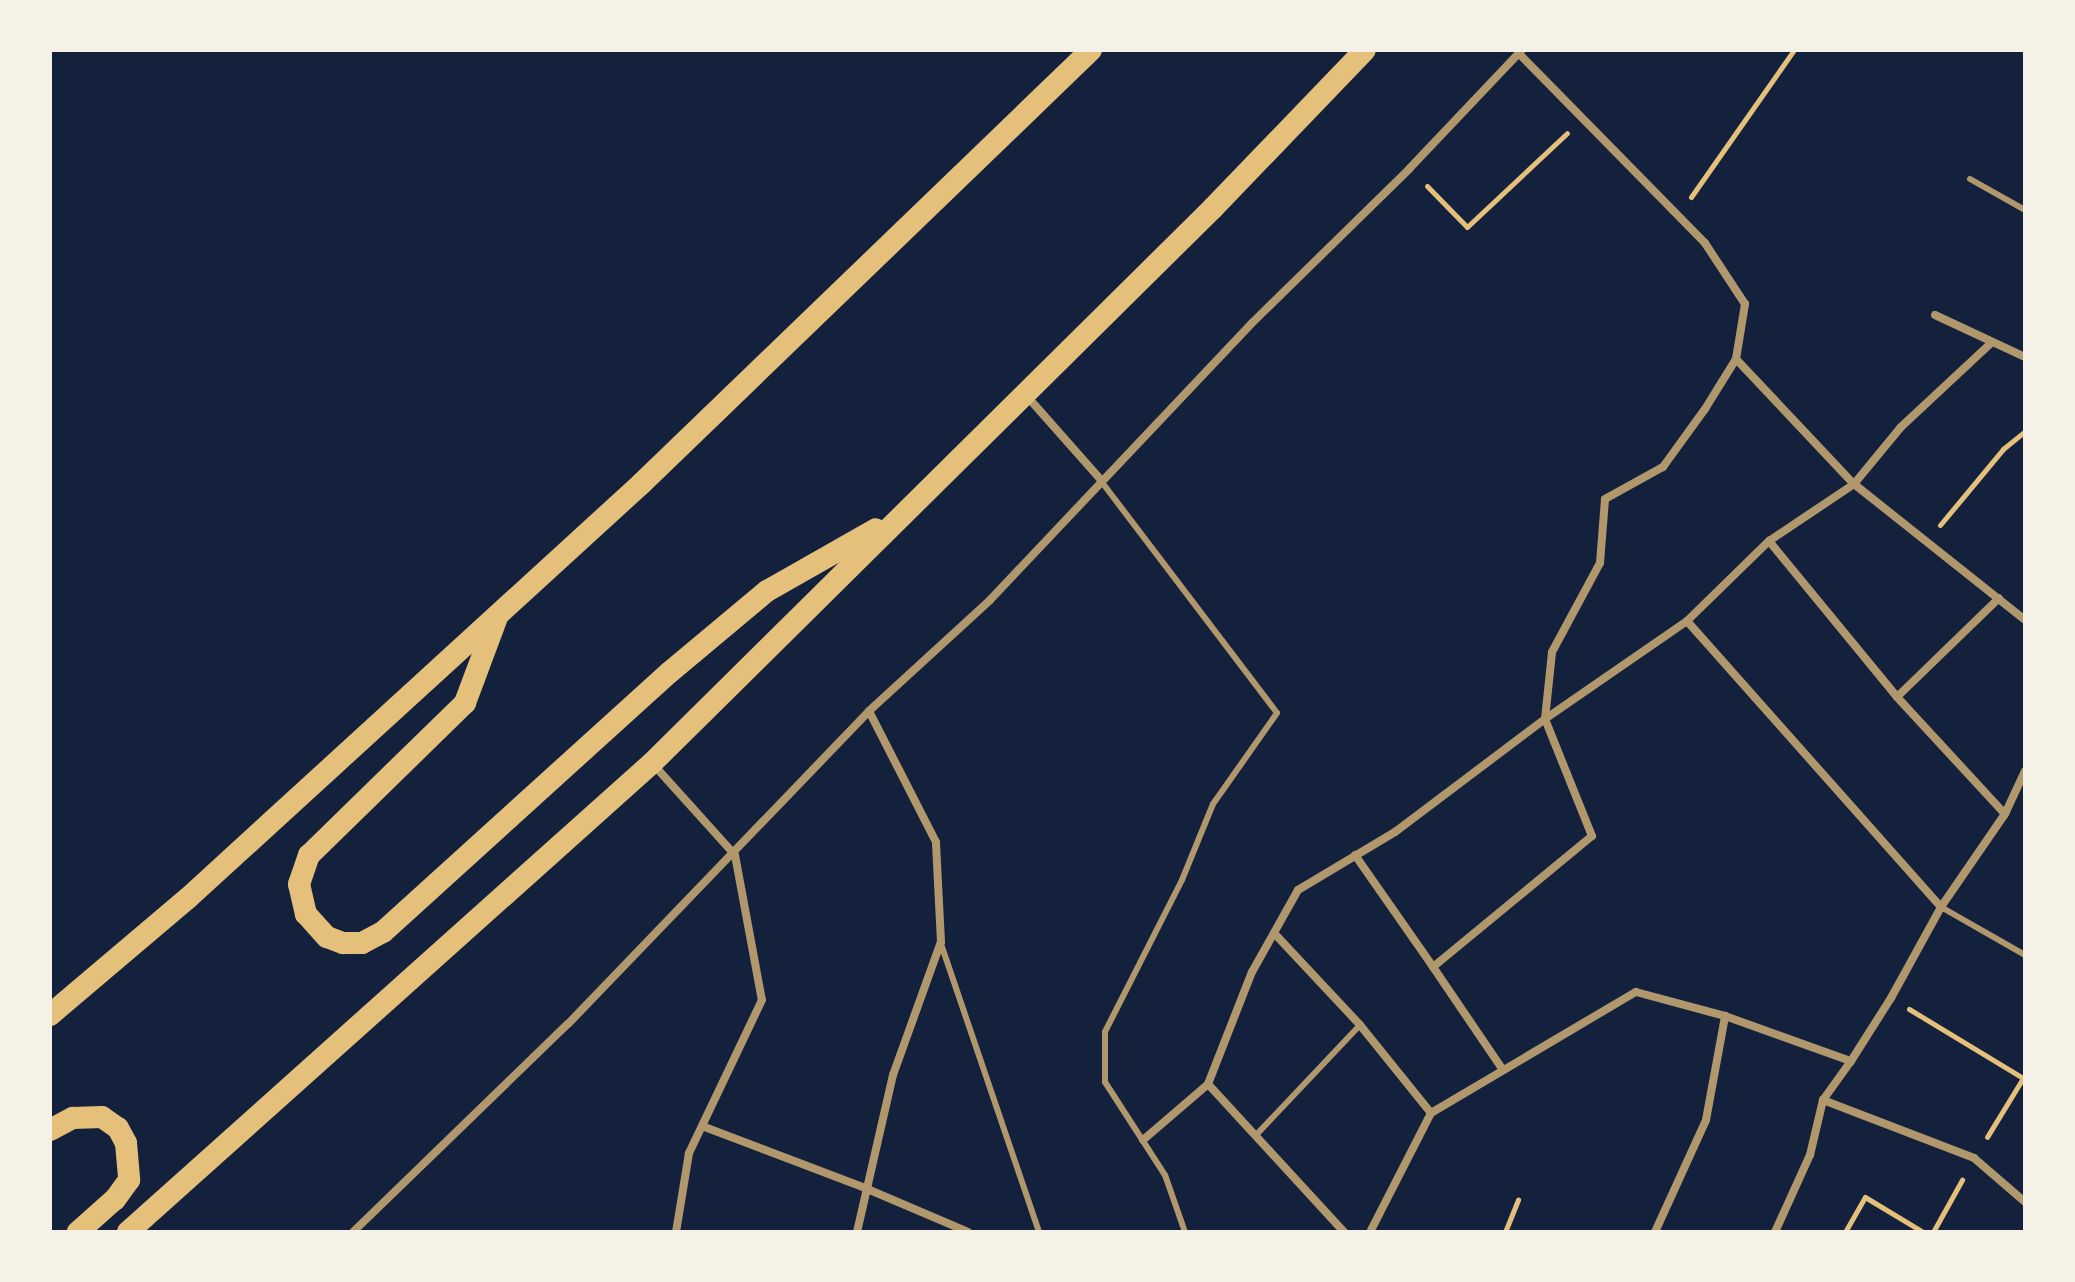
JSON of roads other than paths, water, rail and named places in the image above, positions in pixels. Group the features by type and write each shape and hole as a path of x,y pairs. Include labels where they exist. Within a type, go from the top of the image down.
{"highway":[{"path":"50,1015 187,899 641,484 1091,50"},
{"path":"128,1232 652,763 1213,208 1365,50"},
{"path":"497,615 465,703 309,855 299,884 306,914 327,937 343,943 362,943 383,932 670,672 767,591 904,513"},
{"path":"50,1130 73,1118 102,1117 118,1128 126,1143 129,1180 115,1199 78,1232"}],"street":[{"path":"353,1232 568,1024 735,855 869,711 990,600 1252,323 1409,169 1520,52 1705,243 1745,304 1736,359 1663,467 1605,499 1600,563 1552,652 1545,719 1566,780 1592,836 1433,967"},
{"path":"1935,315 2025,357"},
{"path":"1143,1140 1208,1084 1252,972 1298,890 1395,832 1545,719 1687,621 1769,541 1854,484 1901,427 1991,343"},
{"path":"1736,359 1854,484 2025,620"},
{"path":"1025,394 1101,480"},
{"path":"1769,541 1897,697 2005,814"},
{"path":"1897,697 1999,598"},
{"path":"1687,621 1941,907"},
{"path":"857,1232 893,1075 941,942 936,842 869,711"},
{"path":"652,763 735,855 762,1000 689,1153 676,1232"},
{"path":"1775,1232 1810,1155 1823,1100 1891,998 1941,907 2005,814 2025,771"},
{"path":"1355,855 1503,1070"},
{"path":"1274,933 1360,1025 1431,1113"},
{"path":"1370,1232 1431,1113 1636,992 1725,1016 1851,1061"},
{"path":"1655,1232 1706,1120 1725,1016"},
{"path":"1208,1084 1344,1232"},
{"path":"1823,1100 1974,1158 2025,1202"},
{"path":"702,1126 865,1188 968,1232"}],"lane":[{"path":"1970,179 2025,210"},
{"path":"1101,480 1277,713 1213,804 1182,880 1105,1032 1105,1082 1165,1175 1185,1232"},
{"path":"1941,907 2025,955"},
{"path":"941,942 1039,1232"},
{"path":"1257,1134 1360,1025"}]}
